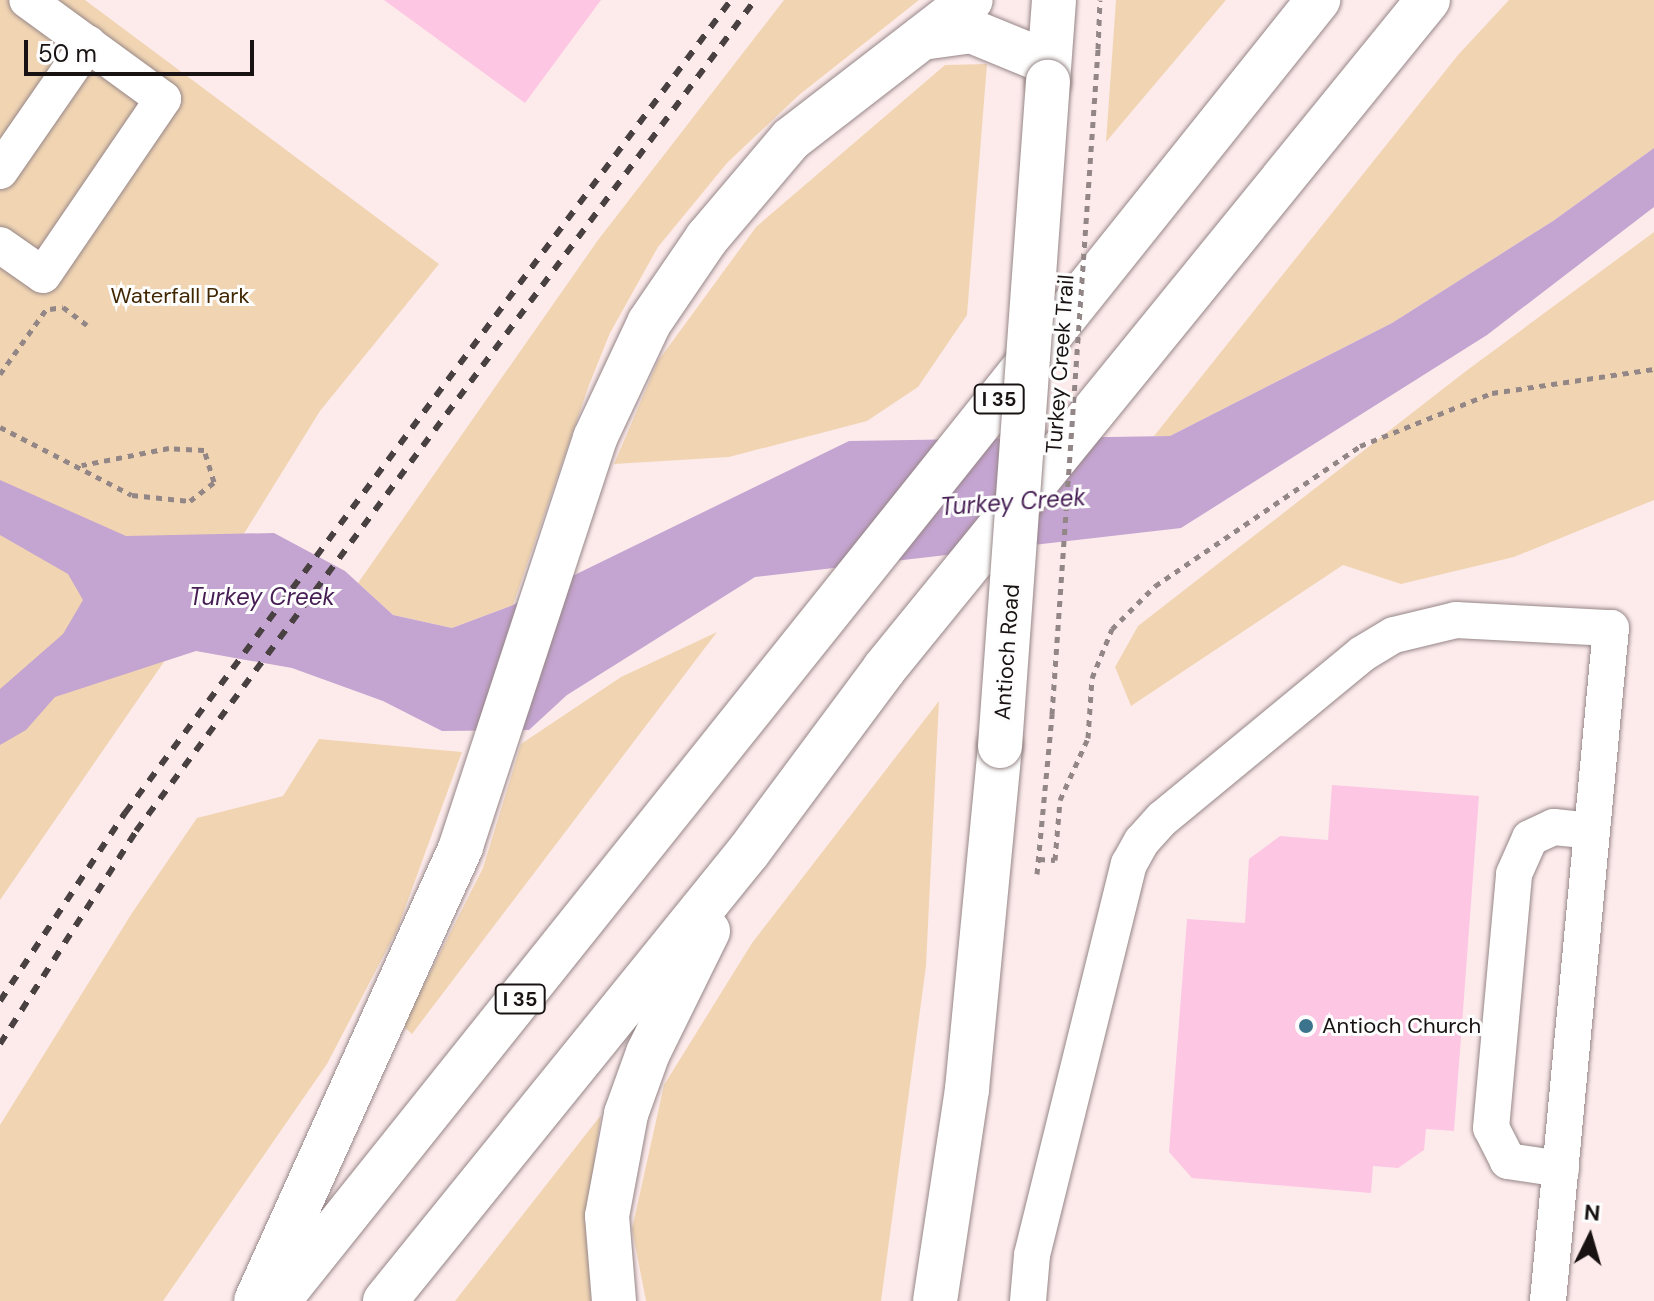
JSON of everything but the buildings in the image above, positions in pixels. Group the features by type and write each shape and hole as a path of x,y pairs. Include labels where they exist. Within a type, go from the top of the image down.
{"main road":[{"path":"256,1301 432,918 488,765 595,438 649,323 738,199 791,139 971,0"},
{"name":"Antioch Road","path":"935,1301 967,1089 1000,746 1054,0"},
{"name":"I 35","path":"278,1301 1318,0"},
{"path":"385,1301 749,851 884,669 1428,0"},
{"path":"922,38 971,31 1049,73"},
{"path":"614,1301 607,1216 626,1114 648,1053 749,851"}],"street":[{"path":"0,245 46,292 163,99 27,0"},
{"path":"0,171 88,44"},
{"path":"1028,1301 1032,1255 1129,864 1162,819 1362,654 1394,635 1456,620 1611,628 1548,1301"},
{"path":"1561,1169 1508,1161 1491,1128 1514,874 1530,838 1554,827 1592,831"}],"path":[{"name":"Turkey Creek Trail","path":"1037,874 1052,714 1100,0"},
{"path":"0,374 46,292 87,325"},
{"path":"1039,859 1055,860 1060,800 1088,738 1092,678 1112,629 1155,586 1360,446 1492,393 1654,369"},
{"path":"0,427 82,465 132,495 190,501 214,482 204,450 169,448 82,465"}],"green space":[{"name":"Waterfall Park","path":"0,0 85,0 439,264 320,411 170,653 0,900"},
{"path":"784,0 919,0 799,95 727,163 658,247 610,333 513,605 452,628 393,615 358,583 598,240"},
{"path":"1116,0 1226,0 1106,142"},
{"path":"1509,0 1654,0 1654,148 1553,221 1392,323 1170,436 1154,436 1458,55"},
{"path":"987,64 967,315 918,387 867,421 729,457 614,464 658,361 756,227 945,65"},
{"path":"1654,232 1654,500 1514,557 1401,584 1343,565 1131,706 1115,667 1138,626 1466,371"},
{"path":"717,632 412,1034 403,1026 483,868 521,744 621,677"},
{"path":"939,701 926,966 881,1301 646,1301 632,1229 664,1085 752,943"},
{"path":"319,739 462,752 397,930 327,1064 163,1301 0,1301 0,1125 132,913 197,818 283,796"},
{"path":"601,1115 586,1219 591,1301 455,1301"}],"water":[{"name":"Turkey Creek","path":"1654,148 1654,207 1487,335 1181,528 755,577 567,695 529,730 442,731 383,701 292,668 196,651 55,697 26,730 0,745 0,689 63,634 83,600 68,574 0,535 0,480 126,536 274,533 345,571 393,615 452,628 513,605 849,441 1170,436 1392,323 1553,221"}],"railway":[{"path":"0,1001 125,813 731,0"},
{"path":"0,1044 136,831 755,0"}],"place":[{"name":"Antioch Church","path":"1306,1026"}]}
